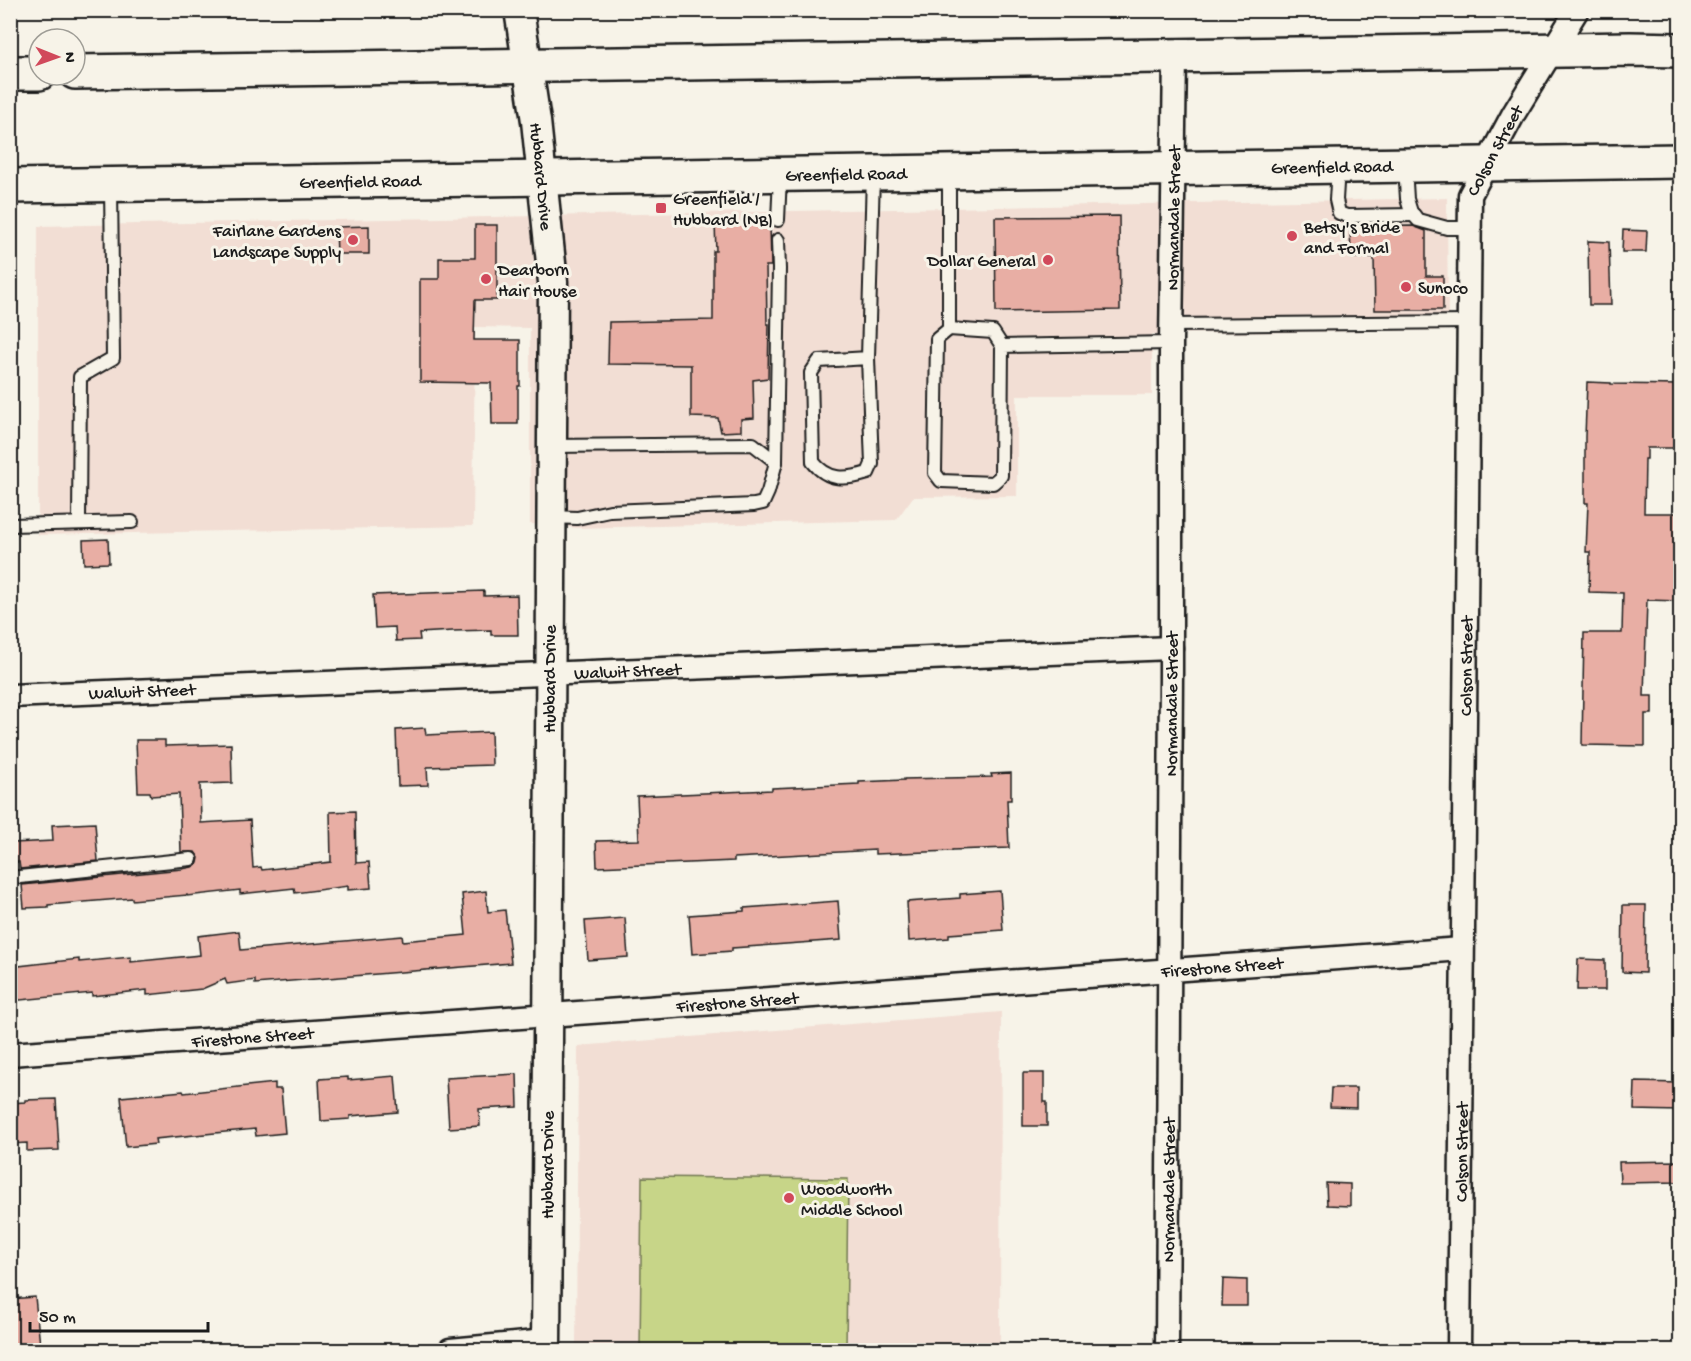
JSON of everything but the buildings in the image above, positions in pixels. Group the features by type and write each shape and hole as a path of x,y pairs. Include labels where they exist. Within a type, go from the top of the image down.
{"main road":[{"path":"87,72 1680,50"},
{"path":"10,73 27,73"},
{"name":"Greenfield Road","path":"10,186 1680,161"}],"street":[{"name":"Hubbard Drive","path":"519,10 536,121 553,282 546,1346"},
{"name":"Colson Street","path":"1459,1350 1470,195 1514,113 1577,10"},
{"name":"Normandale Street","path":"1167,1350 1174,56"},
{"name":"Walwit Street","path":"10,696 1171,648"},
{"name":"Firestone Street","path":"10,1054 1462,949"},
{"path":"450,1350 546,1346"}],"lane":[{"path":"1404,165 1407,199 1411,212 1418,220 1447,228 1470,228"},
{"path":"1338,166 1336,200 1339,213 1347,216 1414,215"},
{"path":"868,358 819,361 811,373 813,462 820,471 830,477 858,476 868,473 872,464 868,358 873,173"},
{"path":"949,173 949,329"},
{"path":"778,220 780,174"},
{"path":"79,523 80,377 113,358 111,185"},
{"path":"551,517 576,518 610,511 763,503 776,462 778,240"},
{"path":"1002,346 1171,334 1448,321 1469,322"},
{"path":"949,329 993,332 1002,346 1001,476 993,483 941,482 935,473 937,339 949,329"},
{"path":"551,446 753,444 776,462"},
{"path":"10,525 132,522"},
{"path":"10,878 191,860"}],"shaded area":[{"path":"1447,198 1448,330 1152,334 1152,395 1017,395 1017,496 913,497 896,520 576,528 530,524 530,328 475,327 473,526 38,535 38,226"},
{"name":"Woodworth Middle School","path":"1001,1012 1000,1350 576,1350 578,1046"}],"green space":[{"path":"642,1177 848,1179 846,1350 640,1350"}],"place":[{"name":"Greenfield / Hubbard (NB)","path":"661,208"},
{"name":"Betsy's Bride and Formal","path":"1292,236"},
{"name":"Fairlane Gardens Landscape Supply","path":"353,240"},
{"name":"Dollar General","path":"1048,260"},
{"name":"Dearborn Hair House","path":"486,279"},
{"name":"Sunoco","path":"1406,287"},
{"name":"Woodworth Middle School","path":"789,1198"}]}
